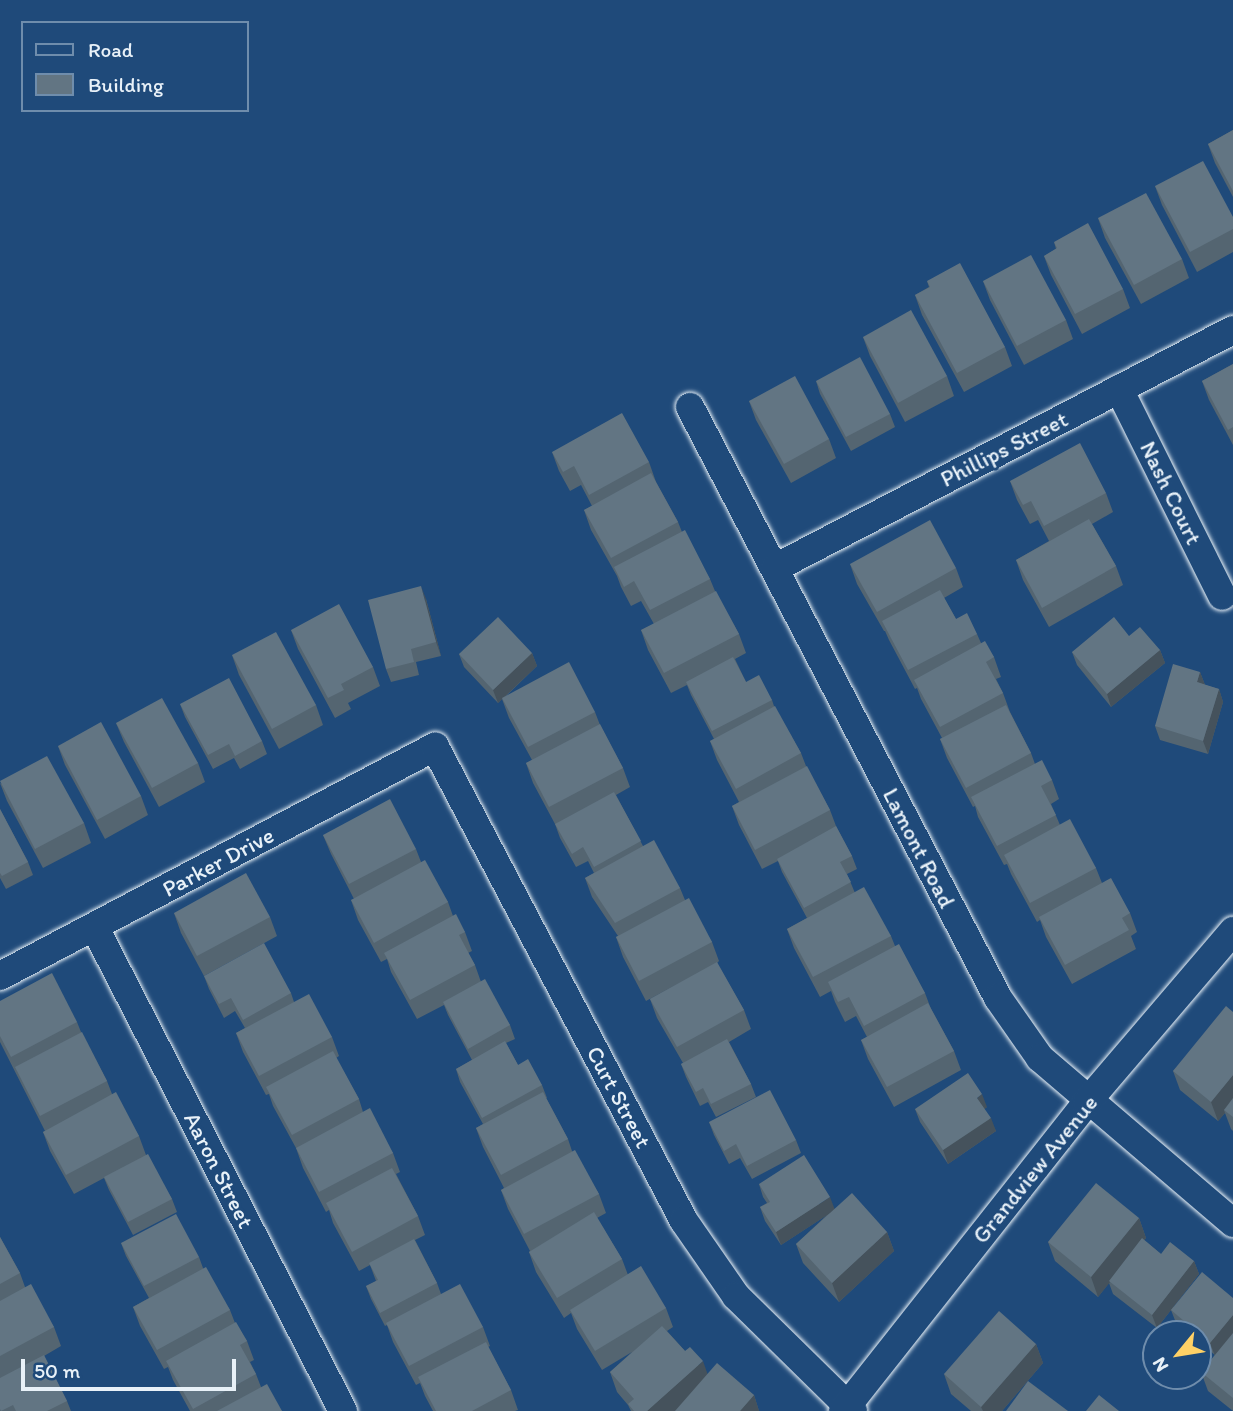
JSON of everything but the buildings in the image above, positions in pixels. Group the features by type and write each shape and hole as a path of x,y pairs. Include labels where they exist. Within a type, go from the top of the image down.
{"street":[{"name":"Phillips Street","path":"775,568 1233,330"},
{"name":"Nash Court","path":"1119,389 1222,596"},
{"name":"Lamont Road","path":"690,407 998,998 1040,1058 1087,1102 1233,1223"},
{"name":"Parker Drive","path":"0,976 435,747"},
{"name":"Curt Street","path":"435,747 684,1221 736,1296 848,1409"},
{"name":"Aaron Street","path":"95,928 343,1411"},
{"name":"Grandview Avenue","path":"848,1409 1087,1102 1233,931"}]}
